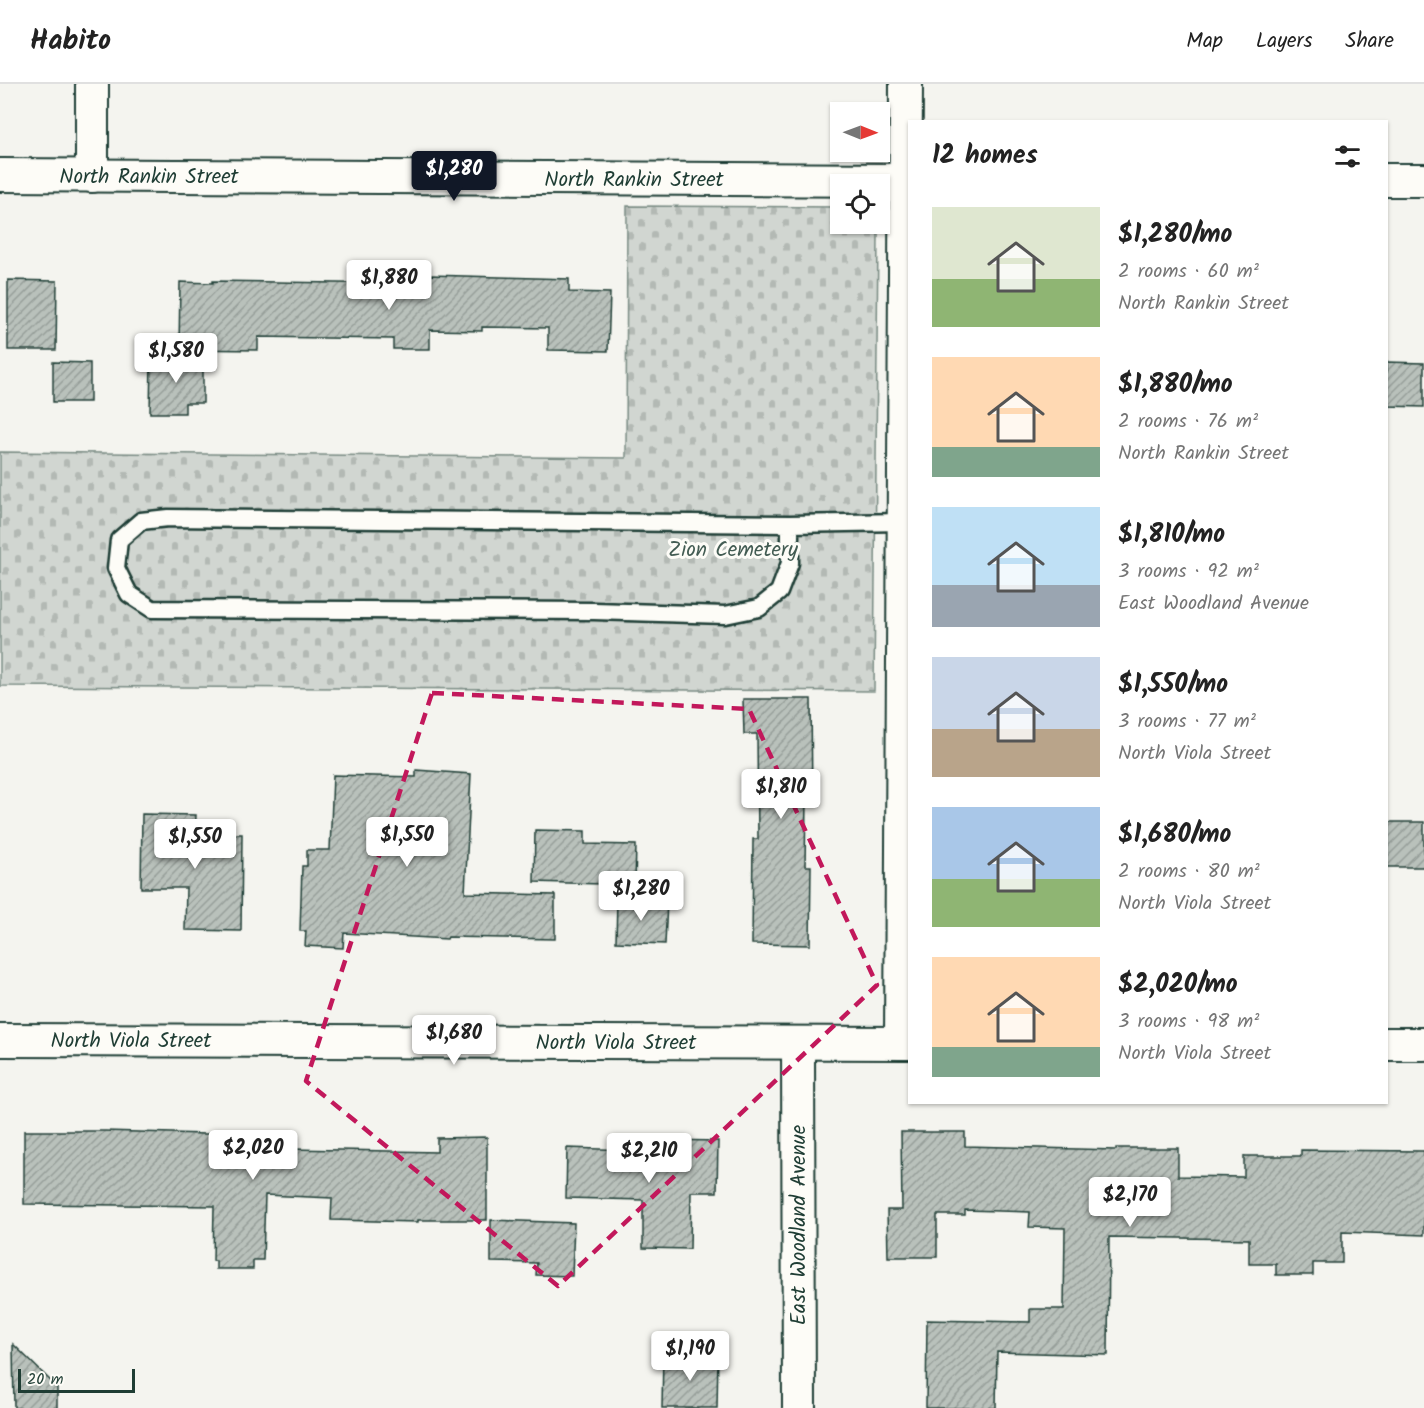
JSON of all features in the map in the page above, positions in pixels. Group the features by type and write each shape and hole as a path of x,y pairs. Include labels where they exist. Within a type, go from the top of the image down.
{"street":[{"path":"92,176 93,84"},
{"path":"905,1043 906,605 903,522 906,84"},
{"name":"North Rankin Street","path":"0,175 907,180"},
{"path":"1388,180 1424,180"},
{"name":"North Viola Street","path":"0,1040 905,1043"},
{"name":"East Woodland Avenue","path":"798,1043 799,1408"},
{"path":"1388,1044 1424,1044"}],"lane":[{"path":"790,524 790,563 779,592 759,608 725,615 582,611 152,609 129,594 116,568 119,540 141,521 168,518 790,524 903,522"}],"highlighted area":[{"path":"432,693 749,709 877,985 558,1286 306,1081"}],"green space":[{"name":"Zion Cemetery","path":"627,206 830,207 830,234 878,234 874,691 0,686 0,452 626,458"}],"building":[{"path":"429,275 569,279 569,292 610,293 608,351 548,350 548,328 482,327 482,331 430,330 430,349 393,349 393,339 258,337 258,350 179,349 180,282 394,284 394,277 429,277"},
{"path":"8,280 57,281 56,350 8,350"},
{"path":"151,358 203,359 203,403 185,403 185,413 150,413"},
{"path":"53,362 90,363 90,402 53,402"},
{"path":"1388,362 1424,363 1424,407 1388,406"},
{"path":"743,699 811,699 812,800 806,800 805,866 811,866 810,945 752,944 753,839 758,839 757,734 744,734"},
{"path":"416,770 471,774 465,893 555,895 555,939 448,937 447,939 344,933 343,948 305,946 306,931 300,931 302,866 307,866 307,850 330,850 333,775 416,777"},
{"path":"142,814 196,815 195,834 242,834 241,931 185,930 186,888 141,888"},
{"path":"1388,822 1424,822 1424,867 1388,867"},
{"path":"535,830 585,831 585,844 636,845 635,885 534,882"},
{"path":"617,900 667,902 665,944 616,942"},
{"path":"24,1131 238,1135 238,1160 291,1161 292,1149 437,1152 437,1138 487,1137 487,1220 418,1220 418,1222 331,1220 332,1198 265,1195 263,1260 253,1260 253,1269 216,1269 216,1261 213,1261 214,1206 24,1204"},
{"path":"901,1132 965,1132 965,1146 1116,1150 1116,1148 1178,1148 1178,1176 1244,1177 1244,1156 1301,1156 1301,1150 1424,1151 1424,1235 1342,1232 1342,1263 1313,1263 1313,1275 1276,1275 1276,1264 1249,1264 1249,1239 1109,1237 1108,1355 997,1352 996,1408 926,1408 927,1320 1030,1322 1030,1309 1064,1309 1065,1228 1029,1227 1030,1212 965,1210 965,1215 937,1215 937,1257 888,1257 887,1210 902,1210"},
{"path":"665,1140 718,1141 717,1192 691,1192 690,1249 643,1248 643,1200 566,1198 567,1148 665,1151"},
{"path":"491,1220 574,1223 572,1276 536,1275 537,1263 491,1262"},
{"path":"13,1344 57,1387 57,1408 14,1408"},
{"path":"663,1355 718,1355 717,1408 662,1408"}]}
